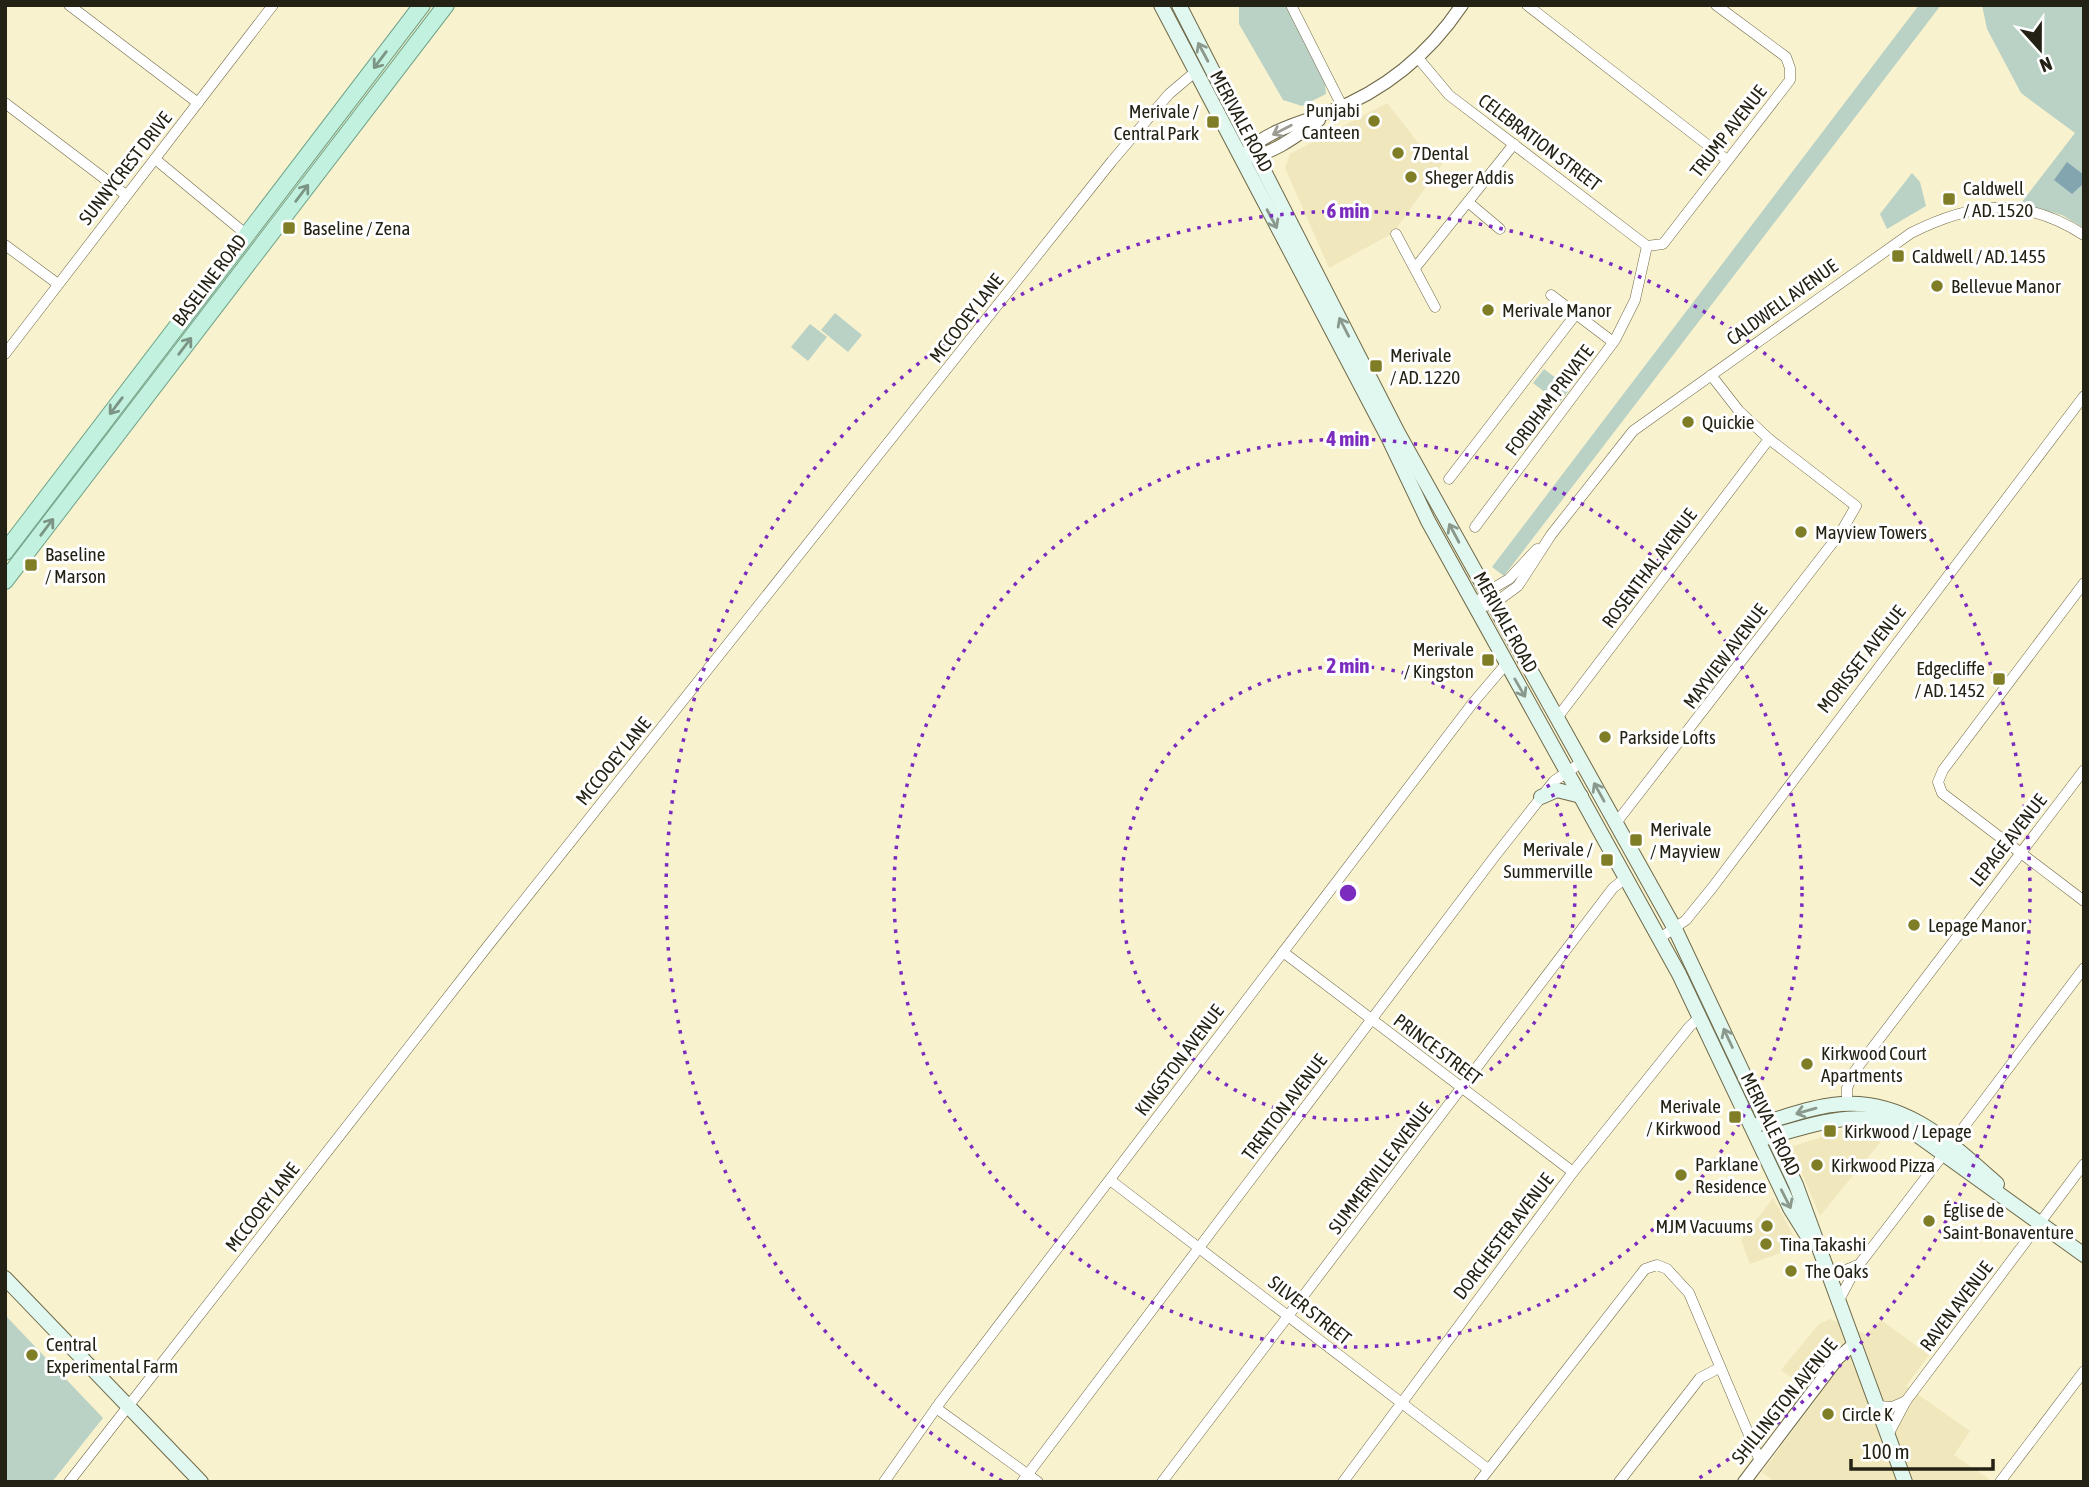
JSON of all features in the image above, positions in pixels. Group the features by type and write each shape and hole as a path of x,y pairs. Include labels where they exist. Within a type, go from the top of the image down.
{"main road":[{"name":"BASELINE ROAD","path":"5,552 422,5"},
{"name":"BASELINE ROAD","path":"5,581 446,5"},
{"name":"MERIVALE ROAD","path":"1161,5 1475,607 1660,938 1790,1208 1820,1256"},
{"name":"MERIVALE ROAD","path":"1179,5 1398,433 1675,929 1804,1205 1820,1256 1889,1433 1905,1482"},
{"path":"1541,797 1557,790 1581,796"},
{"path":"1627,877 1636,879 1675,929"},
{"path":"1757,1140 1770,1129 1847,1103 1900,1111 2084,1255"},
{"path":"1751,1126 1770,1129 1866,1117 1904,1127 1947,1149"},
{"path":"5,1278 201,1482"}],"street":[{"path":"69,5 198,103"},
{"path":"259,5 270,9"},
{"path":"1291,5 1336,109"},
{"path":"1241,159 1298,135 1336,109 1375,90 1418,58 1462,5"},
{"path":"1527,5 1727,160"},
{"name":"TRUMP AVENUE","path":"1647,246 1663,244 1790,80 1786,57 1716,5"},
{"name":"SUNNYCREST DRIVE","path":"5,354 270,9"},
{"name":"CELEBRATION STREET","path":"1418,58 1449,95 1647,246"},
{"name":"MCCOOEY LANE","path":"69,1482 487,947 1095,183 1169,94 1195,72"},
{"path":"5,103 126,195"},
{"path":"1415,268 1514,144"},
{"path":"155,159 247,236"},
{"path":"1468,202 1500,229"},
{"name":"CALDWELL AVENUE","path":"1475,607 1489,599 1551,535 1622,442 1883,251 1944,216 1966,210 2014,207 2061,220 2084,235"},
{"path":"1396,234 1436,307"},
{"path":"5,245 58,285"},
{"name":"FORDHAM PRIVATE","path":"1475,527 1613,342 1635,300 1647,246"},
{"path":"1551,295 1613,342"},
{"path":"1448,479 1576,314"},
{"path":"1711,375 1739,411 1769,439"},
{"name":"MORISSET AVENUE","path":"1660,938 1686,920 1712,888 1830,727 1946,580 2084,396"},
{"name":"MAYVIEW AVENUE","path":"1616,823 1841,532 1856,506 1769,439"},
{"name":"ROSENTHAL AVENUE","path":"1557,718 1769,439"},
{"path":"2084,583 1943,770 1938,782 1942,793 2084,901"},
{"name":"KINGSTON AVENUE","path":"884,1482 936,1408 1494,676 1506,664"},
{"name":"TRENTON AVENUE","path":"1025,1478 1541,797 1567,771 1582,762"},
{"name":"LEPAGE AVENUE","path":"1847,1103 1847,1087 1854,1072 2084,770"},
{"name":"SUMMERVILLE AVENUE","path":"1162,1482 1613,888 1627,877"},
{"name":"PRINCE STREET","path":"1283,952 1573,1172"},
{"path":"1838,1302 1860,1264 2084,968"},
{"name":"DORCHESTER AVENUE","path":"1343,1482 1573,1172 1699,1018"},
{"name":"RAVEN AVENUE","path":"1889,1433 1906,1401 2084,1164"},
{"name":"SILVER STREET","path":"1110,1180 1488,1469"},
{"path":"1826,1271 1843,1271 1860,1264"},
{"path":"1479,1482 1646,1269 1657,1265 1684,1284 1760,1461"},
{"name":"SHILLINGTON AVENUE","path":"1744,1482 1838,1358 1854,1344"},
{"path":"1619,1482 1700,1378 1719,1367"},
{"path":"2000,1482 2084,1371"},
{"path":"1878,1406 1892,1407 1906,1401"},
{"path":"936,1408 1025,1478 1038,1482"}],"shaded area":[{"path":"1387,103 1420,145 1443,163 1393,233 1329,268 1285,168 1290,154"},
{"path":"1858,1125 1891,1129 1820,1216 1791,1147"},
{"path":"1773,1198 1799,1246 1750,1264 1741,1240"},
{"path":"1830,1319 1865,1334 1881,1320 1929,1355 1906,1386 1970,1431 1954,1455 1989,1479 1987,1482 1775,1482 1762,1472 1818,1397 1781,1370 1819,1324"}],"green space":[{"path":"1239,5 1285,5 1325,84 1326,94 1302,106 1283,100 1239,24"},
{"path":"1919,5 1941,5 1504,576 1492,567"},
{"path":"1982,5 2084,5 2084,228 2062,215 2021,203 2075,133 2021,93 1987,29"},
{"path":"1912,173 1920,182 1926,206 1887,229 1880,214"},
{"path":"835,313 862,335 848,352 821,330"},
{"path":"810,324 827,337 808,361 791,347"},
{"path":"1544,369 1570,389 1559,403 1533,383"},
{"name":"Central Experimental Farm","path":"5,1315 103,1418 52,1482 5,1482"}],"water":[{"path":"2067,162 2084,175 2084,183 2072,194 2054,180"}],"place":[{"name":"Punjabi Canteen","path":"1374,121"},
{"name":"Merivale / Central Park","path":"1213,122"},
{"name":"7Dental","path":"1398,153"},
{"name":"Sheger Addis","path":"1411,177"},
{"name":"Caldwell / AD. 1520","path":"1949,199"},
{"name":"Baseline / Zena","path":"289,228"},
{"name":"Caldwell / AD. 1455","path":"1898,256"},
{"name":"Bellevue Manor","path":"1937,286"},
{"name":"Merivale Manor","path":"1488,310"},
{"name":"Merivale / AD. 1220","path":"1376,366"},
{"name":"Quickie","path":"1688,422"},
{"name":"Mayview Towers","path":"1801,532"},
{"name":"Baseline / Marson","path":"31,565"},
{"name":"Merivale / Kingston","path":"1488,660"},
{"name":"Edgecliffe / AD. 1452","path":"1999,679"},
{"name":"Parkside Lofts","path":"1605,737"},
{"name":"Merivale / Mayview","path":"1636,840"},
{"name":"Merivale / Summerville","path":"1607,860"},
{"name":"Lepage Manor","path":"1914,925"},
{"name":"Kirkwood Court Apartments","path":"1807,1064"},
{"name":"Merivale / Kirkwood","path":"1735,1117"},
{"name":"Kirkwood / Lepage","path":"1830,1131"},
{"name":"Kirkwood Pizza","path":"1817,1165"},
{"name":"Parklane Residence","path":"1681,1175"},
{"name":"Église de Saint-Bonaventure","path":"1929,1221"},
{"name":"MJM Vacuums","path":"1767,1226"},
{"name":"Tina Takashi","path":"1766,1244"},
{"name":"The Oaks","path":"1791,1271"},
{"name":"Central Experimental Farm","path":"32,1355"},
{"name":"Circle K","path":"1828,1414"}]}
